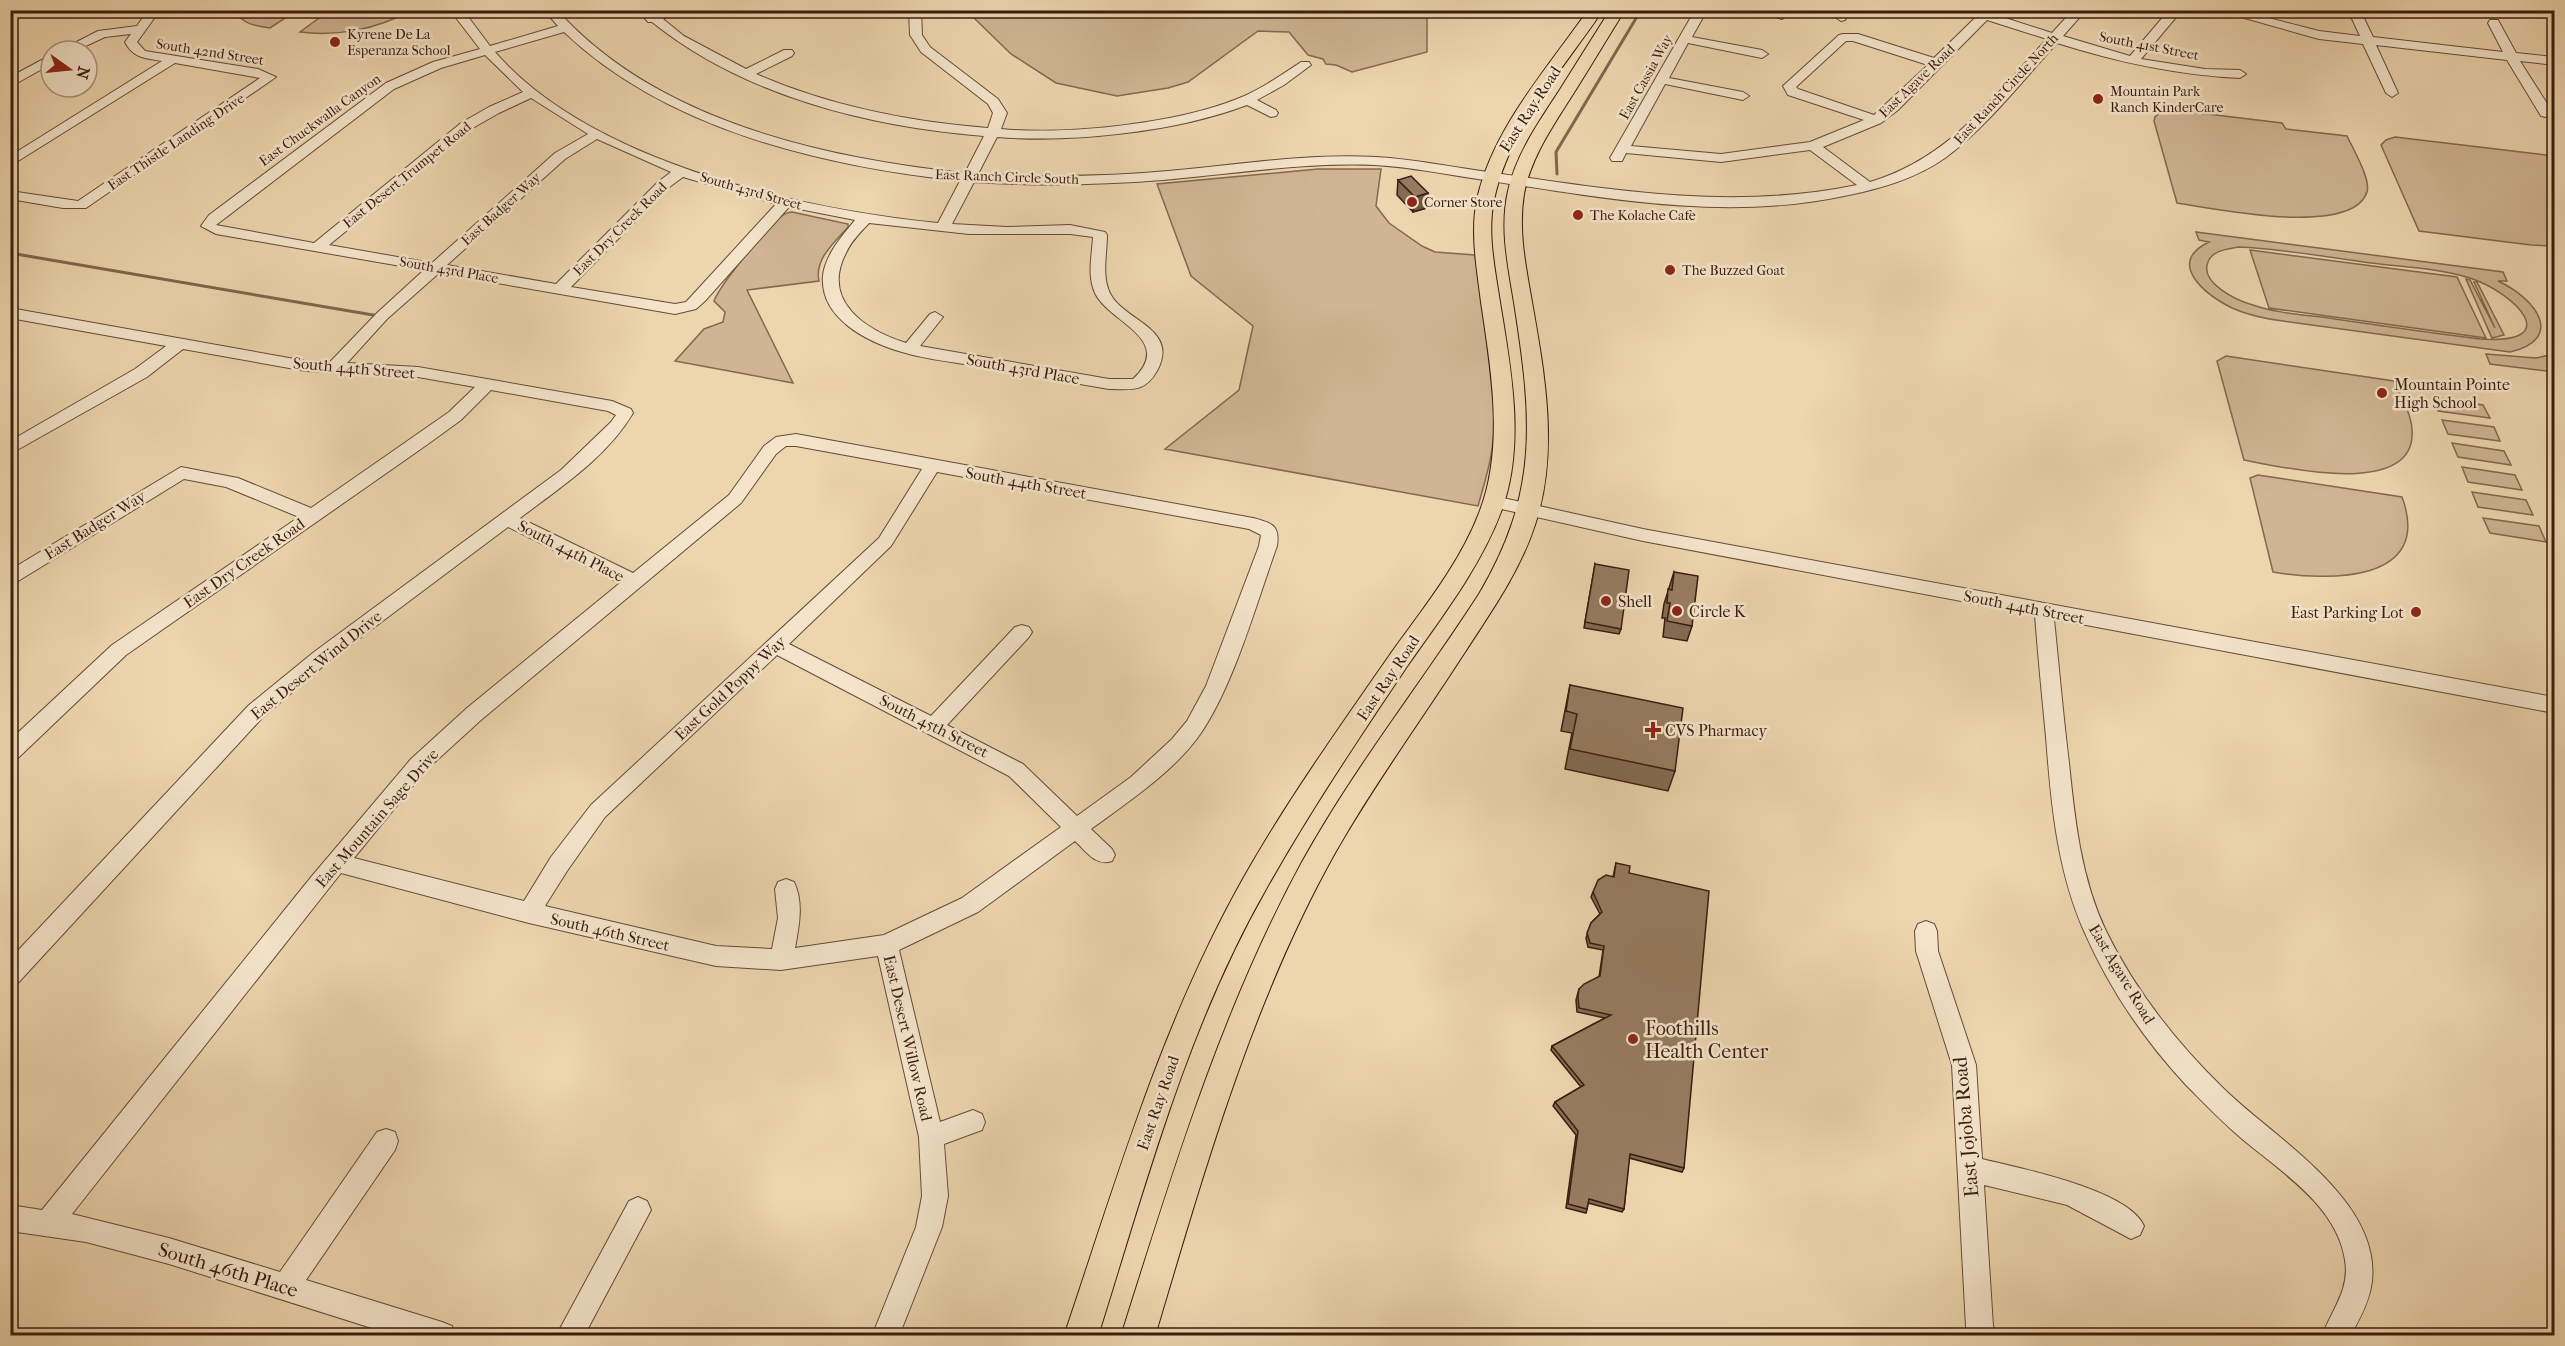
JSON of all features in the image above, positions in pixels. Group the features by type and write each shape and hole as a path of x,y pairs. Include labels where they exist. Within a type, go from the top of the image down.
{"main road":[{"name":"East Ray Road","path":"1138,1335 1207,1115 1247,1008 1279,936 1312,870 1382,758 1487,601 1510,559 1529,510 1537,472 1540,427 1513,231 1514,205 1505,178 1509,138 1596,10"},
{"name":"East Ray Road","path":"1081,1335 1178,1042 1234,921 1273,848 1446,592 1472,550 1494,502 1504,424 1483,231 1485,202 1535,141 1618,10"},
{"path":"1569,51 1589,55"}],"street":[{"path":"10,14 16,10"},
{"path":"91,39 102,34 139,29 154,10"},
{"name":"South 43rd Street","path":"456,10 487,51 533,93 597,134 682,171 786,202 865,218 943,227 1016,231 1089,231 1100,235 1098,278 1104,296 1146,333 1155,349 1148,372 1137,384"},
{"name":"East Ranch Circle South","path":"550,10 566,28 625,75 679,105 771,141 865,164 969,178 1078,181 1349,160 1406,164 1505,178"},
{"path":"648,15 678,10"},
{"path":"915,10 916,35 925,49 998,108 999,121 943,227"},
{"name":"East Cassia Way","path":"1620,154 1701,10"},
{"path":"1758,10 1782,15"},
{"name":"South 41st Street","path":"1969,10 1988,13 2054,39 2133,61 2216,74 2240,74"},
{"name":"East Ranch Circle North","path":"1505,178 1666,200 1741,204 1798,200 1868,187 1918,168 1950,148 2080,10"},
{"path":"2133,61 2176,10"},
{"path":"2222,10 2298,31 2554,61"},
{"path":"2354,10 2392,93"},
{"name":"East Agave Road","path":"1620,154 1721,158 1813,146 1876,120 1893,107 1988,13"},
{"path":"648,15 690,46 746,74 797,93 861,112 931,126 992,133 1057,134 1104,130 1200,116 1248,100 1305,65"},
{"path":"2494,23 2546,113"},
{"name":"East Chuckwalla Canyon","path":"208,226 214,218 390,86 417,73 566,28"},
{"name":"South 42nd Street","path":"139,29 131,42 135,50 148,57 258,73 270,77"},
{"path":"1876,120 1793,92 1789,86 1843,38 1854,37 1936,63"},
{"path":"1684,39 1762,54"},
{"path":"746,74 788,53"},
{"path":"10,162 172,60"},
{"path":"10,83 39,66"},
{"name":"East Thistle Landing Drive","path":"10,195 81,205 270,77"},
{"path":"1662,80 1743,96"},
{"name":"East Desert Trumpet Road","path":"318,247 466,126 494,110 533,93"},
{"path":"1248,100 1270,113"},
{"name":"East Badger Way","path":"334,368 365,333 560,156 597,134"},
{"path":"1813,146 1868,187"},
{"name":"East Dry Creek Road","path":"560,289 663,185 682,171"},
{"name":"South 43rd Place","path":"208,226 216,230 675,309 691,306 700,298 786,202"},
{"name":"South 43rd Place","path":"865,218 838,254 831,283 836,302 847,317 865,332 909,349 1109,384 1137,384"},
{"name":"South 44th Street","path":"10,313 306,366 418,372 612,406 625,413"},
{"path":"909,349 935,317"},
{"path":"10,448 141,373 180,343"},
{"name":"East Dry Creek Road","path":"10,753 119,650 447,422 487,385"},
{"name":"East Desert Wind Drive","path":"10,976 256,711 321,657 567,474 617,426 625,413"},
{"name":"South 44th Street","path":"782,441 796,440 1253,524 1270,532"},
{"name":"East Mountain Sage Drive","path":"50,1222 418,765 442,742 735,499 770,450 782,441"},
{"name":"East Gold Poppy Way","path":"529,913 559,864 598,811 885,542 933,465"},
{"name":"East Badger Way","path":"10,579 181,473 200,474 246,488 279,500 312,516"},
{"name":"South 44th Street","path":"1494,502 1643,535 2554,705"},
{"name":"South 44th Place","path":"508,519 634,582"},
{"name":"East Desert Willow Road","path":"885,1335 929,1227 935,1196 931,1137 887,945 970,905 1162,763 1194,727 1216,686 1268,546 1270,532"},
{"name":"East Agave Road","path":"2044,610 2068,849 2072,872 2095,933 2134,1000 2190,1071 2234,1115 2318,1188 2333,1204 2355,1245 2359,1262 2360,1287 2336,1335"},
{"path":"934,726 1022,632"},
{"name":"South 45th Street","path":"775,645 1016,770 1077,828"},
{"path":"1077,828 1104,855"},
{"name":"South 46th Street","path":"337,863 529,913 716,956 781,960 887,945"},
{"path":"781,960 789,918 786,889"},
{"name":"East Jojoba Road","path":"1926,931 1927,951 1964,1065 1970,1169 1985,1333"},
{"name":"East Desert Willow Road","path":"931,1137 973,1122"},
{"path":"286,1287 387,1141"},
{"path":"1970,1169 2069,1193 2132,1226"},
{"path":"569,1335 638,1210"},
{"name":"South 46th Place","path":"10,1218 86,1228 169,1251 442,1335"}],"shaded area":[{"path":"330,10 410,11 384,23 356,30 328,33 300,32"},
{"path":"974,10 1418,11 1427,18 1427,52 1352,72 1336,65 1326,64 1323,59 1308,55 1289,32 1258,31 1188,82 1168,88 1117,96 1056,83 1011,54 974,18"},
{"path":"235,11 296,11 270,28 245,22"},
{"path":"2174,110 2282,123 2286,129 2347,136 2364,172 2368,186 2367,192 2356,206 2336,214 2310,217 2249,214 2177,203 2154,121 2161,112"},
{"path":"2395,137 2554,156 2554,246 2419,231 2381,145 2386,140"},
{"path":"1318,169 1381,169 1376,206 1389,223 1422,246 1435,252 1475,255 1491,365 1494,408 1492,449 1478,506 1165,449 1239,390 1253,326 1191,276 1157,184"},
{"path":"792,212 848,224 823,258 818,273 819,281 747,290 793,383 675,361 704,329 723,322 725,312 714,301 718,294 745,256 776,220"},
{"path":"2196,232 2503,272 2507,281 2498,281 2524,298 2533,308 2539,318 2541,329 2537,338 2527,346 2510,352 2257,316 2232,308 2222,302 2211,295 2194,278 2190,269 2190,259 2196,250 2209,242 2199,240","holes":["2239,247 2433,270 2470,278 2487,285 2516,306 2525,317 2527,327 2521,334 2506,339 2480,339 2263,308 2238,300 2222,290 2214,284 2207,270 2210,258 2217,253"]},
{"path":"2250,250 2457,277 2486,338 2269,308"},
{"path":"2466,279 2470,280 2495,328 2474,282 2477,282 2504,335 2492,338"},
{"path":"2486,354 2536,358 2554,354 2554,372 2490,364"},
{"path":"2226,356 2394,381 2411,423 2408,451 2393,465 2371,472 2344,474 2315,472 2244,460 2217,361"},
{"path":"2433,397 2483,405 2490,418 2438,411"},
{"path":"2442,420 2494,427 2500,441 2448,434"},
{"path":"2452,443 2504,451 2511,465 2458,457"},
{"path":"2462,467 2515,475 2522,490 2468,482"},
{"path":"2258,475 2402,497 2408,526 2403,547 2389,561 2370,570 2346,575 2295,575 2273,572 2250,478"},
{"path":"2472,492 2526,500 2533,515 2478,507"},
{"path":"2483,518 2539,526 2546,542 2490,533"}],"building":[{"path":"1411,176 1428,193 1415,197 1398,180"},
{"name":"Shell","path":"1595,564 1629,570 1621,629 1585,622"},
{"name":"Circle K","path":"1674,572 1698,576 1692,626 1667,621 1670,603 1667,603 1668,589 1672,590"},
{"name":"CVS Pharmacy","path":"1570,685 1683,708 1675,771 1570,749 1577,714 1566,711"},
{"name":"Foothills Health Center","path":"1616,863 1630,866 1629,873 1709,891 1684,1168 1630,1154 1624,1209 1589,1199 1587,1209 1568,1204 1578,1131 1555,1102 1584,1085 1552,1046 1611,1015 1579,1008 1578,996 1579,989 1584,984 1600,976 1604,946 1590,943 1587,933 1591,923 1602,912 1593,892 1598,880 1606,875 1614,877"}],"waterway":[{"path":"1557,174 1556,152 1641,10"},
{"path":"10,253 379,316"}],"place":[{"name":"Kyrene De La Esperanza School","path":"335,42"},
{"name":"Mountain Park Ranch KinderCare","path":"2098,99"},
{"name":"Corner Store","path":"1412,202"},
{"name":"The Kolache Cafe","path":"1578,215"},
{"name":"The Buzzed Goat","path":"1670,270"},
{"name":"Mountain Pointe High School","path":"2382,393"},
{"name":"Shell","path":"1606,601"},
{"name":"Circle K","path":"1677,611"},
{"name":"East Parking Lot","path":"2416,612"},
{"name":"CVS Pharmacy","path":"1653,730"},
{"name":"Foothills Health Center","path":"1633,1039"}]}
